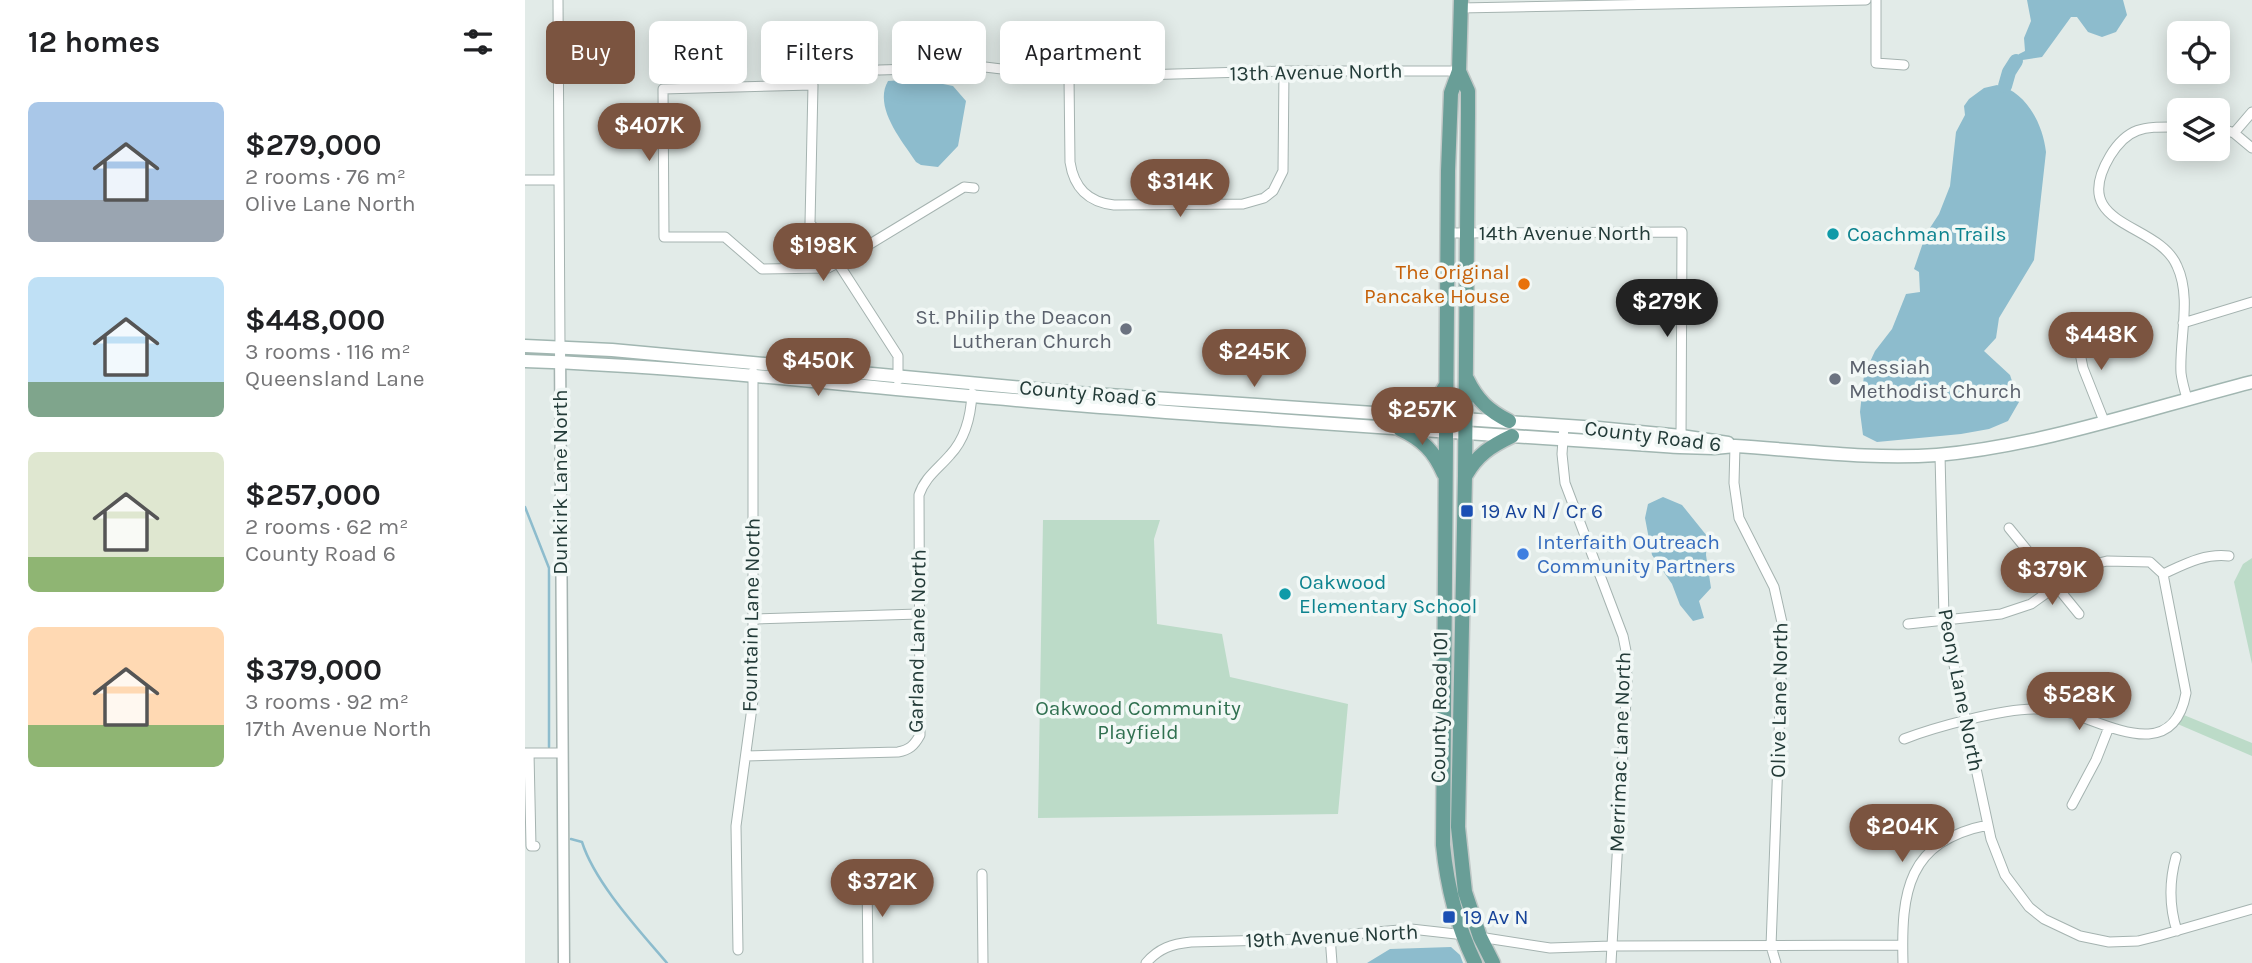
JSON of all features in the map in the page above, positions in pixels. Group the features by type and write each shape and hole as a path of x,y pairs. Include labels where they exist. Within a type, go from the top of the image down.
{"main road":[{"name":"County Road 101","path":"1460,4 1459,71 1451,93 1448,233 1443,845 1447,880 1463,935 1475,963"},
{"name":"County Road 101","path":"1459,71 1468,91 1468,233 1458,827 1465,892 1480,937 1493,963"},
{"name":"County Road 6","path":"525,346 560,347 753,370 1400,429 1447,425 1511,429 1564,426 1681,441 1714,448 1735,446 1901,457 1996,447 2252,382"},
{"name":"County Road 6","path":"525,361 753,370"},
{"path":"1465,477 1483,452 1511,429 1482,404 1466,377"},
{"path":"1407,415 1433,403 1447,384"},
{"name":"County Road 6","path":"972,390 1078,393 1407,415 1447,425"},
{"path":"1400,429 1431,448 1445,479"},
{"name":"County Road 6","path":"1511,429 1563,439 1681,441"}],"street":[{"name":"Dunkirk Lane North","path":"558,0 564,963"},
{"path":"1460,4 1866,0"},
{"path":"1876,0 1876,63 1904,65"},
{"name":"13th Avenue North","path":"879,70 1000,69"},
{"name":"13th Avenue North","path":"1165,75 1459,71"},
{"path":"1069,84 1070,162 1072,174 1083,193 1092,199 1114,205 1243,204 1264,198 1273,191 1283,171 1284,72"},
{"path":"898,383 898,356 838,262 810,223 813,85 663,89 664,237 725,237 762,269 828,268 838,262 964,187 974,188"},
{"path":"2234,133 2252,112"},
{"path":"2167,127 2142,128 2122,138 2103,167 2099,190 2108,212 2116,221 2163,246 2177,265 2183,288 2181,372 2187,399"},
{"path":"2230,132 2252,148"},
{"path":"525,180 558,180"},
{"name":"14th Avenue North","path":"1448,233 1682,232 1681,441"},
{"path":"2183,323 2252,302"},
{"path":"2075,328 2083,368 2104,421"},
{"name":"Fountain Lane North","path":"738,950 736,827 753,700 753,370"},
{"name":"Garland Lane North","path":"746,756 898,752 912,747 919,735 919,495 927,477 949,457 963,437 972,390"},
{"name":"Merrimac Lane North","path":"1564,426 1565,483 1618,621 1626,651 1626,695 1611,963"},
{"name":"Olive Lane North","path":"1735,446 1734,483 1739,517 1774,587 1783,627 1771,946 1776,963"},
{"name":"Peony Lane North","path":"1940,455 1944,618 1987,825"},
{"path":"2010,528 2079,614"},
{"path":"2163,574 2200,558 2216,554 2229,556"},
{"path":"1904,739 1966,721 2016,710 2040,709 2064,711 2123,732 2144,735 2165,729 2173,722 2184,704 2186,693 2163,574 2150,562 2107,561 2076,572 2031,604 2017,610 1907,624"},
{"path":"752,619 919,614"},
{"path":"2071,805 2088,776 2109,727"},
{"path":"535,846 531,846 527,753 562,753"},
{"path":"1903,963 1906,893 1915,871 1924,858 1949,837 1987,825 1996,858 2016,892 2029,907 2061,929 2080,936 2109,942 2138,941 2252,909"},
{"path":"2176,857 2170,888 2177,931"},
{"path":"982,874 983,963"},
{"path":"867,876 868,963"},
{"name":"19th Avenue North","path":"1146,963 1171,944 1314,939 1411,929 1550,948 1902,945"},
{"path":"1330,936 1332,963"}],"green space":[{"name":"Oakwood Community Playfield","path":"1043,520 1160,520 1154,539 1157,624 1222,634 1230,677 1348,704 1338,814 1038,818"},
{"path":"2252,558 2252,664 2234,582 2243,564"},
{"path":"2179,713 2252,743 2252,756 2173,722"}],"water":[{"path":"2027,0 2123,0 2127,15 2116,32 2102,37 2088,32 2077,17 2071,17 2042,57 2016,61 2019,54 2025,51 2024,38 2031,21"},
{"path":"888,81 892,81 892,84 953,86 966,101 958,146 938,167 916,162 897,134 884,102"},
{"path":"1997,85 2016,94 2031,110 2041,131 2046,152 2034,260 1999,318 1996,338 1984,351 2010,375 2019,402 2008,421 1989,429 1877,442 1863,435 1860,412 1864,375 1875,351 1892,329 1906,294 1920,292 1919,272 1914,269 1926,234 1939,214 1950,186 1956,132 1965,115 1964,106 1984,88"},
{"path":"1663,497 1682,505 1707,536 1706,555 1711,588 1699,601 1704,618 1693,621 1680,605 1672,584 1652,555 1645,518 1648,504"},
{"path":"1451,947 1460,955 1463,963 1367,963 1390,949"}],"waterway":[{"path":"2005,86 2016,61"},
{"path":"525,507 549,568 549,747"},
{"path":"571,839 582,842 607,890 667,963"}],"place":[{"name":"Coachman Trails","path":"1833,234"},
{"name":"The Original Pancake House","path":"1524,284"},
{"name":"St. Philip the Deacon Lutheran Church","path":"1126,329"},
{"name":"Messiah Methodist Church","path":"1835,379"},
{"name":"19 Av N / Cr 6","path":"1467,511"},
{"name":"Interfaith Outreach Community Partners","path":"1523,554"},
{"name":"Oakwood Elementary School","path":"1285,594"},
{"name":"19 Av N","path":"1449,917"}]}
